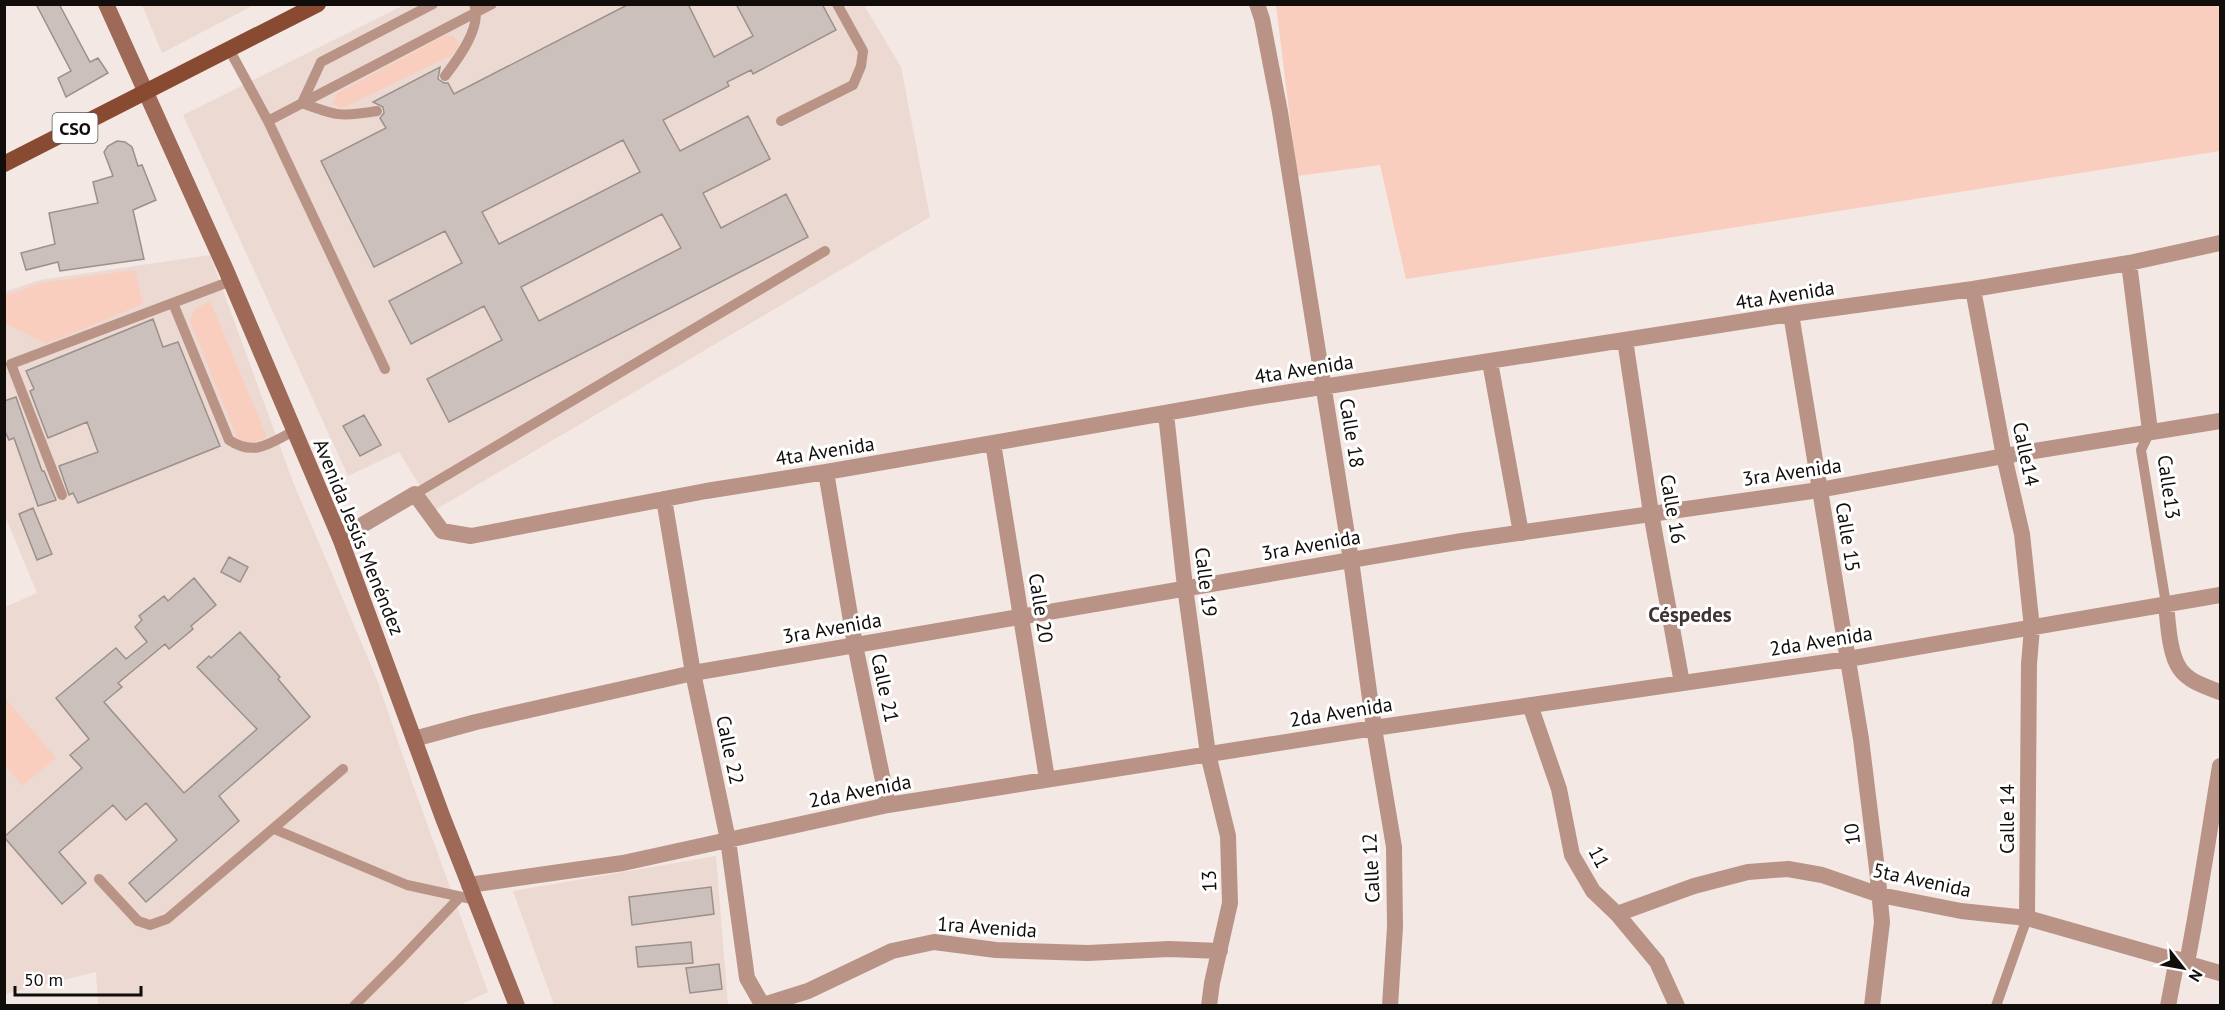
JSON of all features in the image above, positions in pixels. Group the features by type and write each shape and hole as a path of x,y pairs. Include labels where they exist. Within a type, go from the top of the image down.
{"main road":[{"name":"Avenida Jesús Menéndez","path":"106,4 231,280 340,538 468,894 517,1005"},
{"path":"146,92 318,4"},
{"name":"CSO","path":"4,165 146,92"}],"street":[{"name":"Calle 18","path":"1257,4 1280,112 1351,560 1374,728"},
{"name":"4ta Avenida","path":"415,494 442,531 471,536 664,499 1323,387 1791,314 1973,289 2129,263 2220,243"},
{"name":"Calle13","path":"2129,263 2150,431"},
{"name":"Calle14","path":"1973,289 2004,456 2022,534 2032,628"},
{"name":"Calle 15","path":"1791,314 1848,659"},
{"name":"Calle 16","path":"1625,340 1651,513 1682,683"},
{"path":"1490,362 1521,533"},
{"name":"Calle 19","path":"1166,414 1185,587 1208,754"},
{"name":"3ra Avenida","path":"414,739 476,722 693,673 1185,587 1651,513 1819,490 2004,456 2220,421"},
{"name":"Calle 20","path":"993,443 1047,779"},
{"name":"Calle 21","path":"826,472 855,645 888,806"},
{"path":"340,538 415,494"},
{"name":"Calle 22","path":"664,499 693,673 728,840 747,978 763,1005"},
{"name":"2da Avenida","path":"468,894 888,806 1374,728 1848,659 2220,595"},
{"name":"Calle13","path":"2166,604 2171,642 2179,668 2188,678 2220,692"},
{"name":"Calle 14","path":"2027,918 2029,664 2032,628"},
{"name":"10","path":"1848,659 1861,739 1882,922 1872,1005"},
{"name":"11","path":"1530,705 1559,789 1572,855 1593,891 1617,914 1657,962 1677,1005"},
{"name":"Calle 12","path":"1374,728 1394,847 1395,927 1390,1005"},
{"name":"13","path":"1208,754 1228,836 1230,903 1209,1005"},
{"path":"2168,1005 2201,893 2205,853 2220,766"},
{"name":"5ta Avenida","path":"1617,914 1694,886 1748,872 1788,869 1822,875 1880,895 1961,911 2027,918 2220,973"},
{"name":"1ra Avenida","path":"763,1005 808,991 892,951 934,942 996,950 1088,953 1169,949 1220,951"}],"lane":[{"path":"302,103 321,62 433,4"},
{"path":"268,121 476,8 492,4"},
{"path":"781,121 853,85 861,66 863,51 837,4"},
{"path":"445,76 463,51 476,8"},
{"path":"229,49 268,121 385,369"},
{"path":"302,103 330,114 346,116 377,111"},
{"path":"415,494 825,251"},
{"path":"62,495 11,364 231,280"},
{"path":"173,303 229,440 247,449 258,448 294,431"},
{"name":"Calle13","path":"2150,431 2141,450 2166,604"},
{"path":"99,879 138,921 150,925 167,919 343,769"},
{"path":"274,829 407,885 468,894"},
{"path":"354,1005 468,894"},
{"name":"Calle 14","path":"1996,1005 2027,918"}],"shaded area":[{"path":"142,5 254,5 162,53"},
{"path":"404,5 864,5 901,67 930,217 435,510 399,452 348,476 183,115"},
{"path":"1276,5 2220,5 2220,151 1406,279 1380,165 1297,176"},
{"path":"444,36 452,36 457,40 459,46 454,54 345,107 340,108 333,104 336,94"},
{"path":"210,255 293,482 376,677 488,992 458,1006 98,1005 96,972 5,994 5,607 37,593 5,516 4,292 40,280"},
{"path":"135,270 143,304 46,344 5,323 5,296 41,283"},
{"path":"210,301 267,437 257,441 250,443 238,440 190,321 195,309"},
{"path":"4,697 56,758 22,786 5,765"},
{"path":"716,856 728,1005 554,1005 513,891"}],"building":[{"path":"36,4 59,4 90,62 98,58 108,73 66,97 58,78 71,71"},
{"path":"629,4 688,4 714,57 753,36 736,4 822,4 836,30 753,74 751,70 727,82 729,86 663,120 680,151 748,116 770,159 703,193 721,228 786,194 808,237 449,422 427,379 502,340 484,306 411,344 389,301 462,263 445,231 374,267 321,161 386,128 380,118 384,113 383,107 373,102 440,67 438,79 448,83 454,94","holes":["623,140 640,172 499,244 482,212","662,214 681,248 539,321 521,287"]},
{"path":"117,141 125,142 132,147 138,166 142,165 156,200 133,210 144,259 60,271 58,262 26,270 21,253 55,244 49,213 98,203 93,182 113,176 104,152 108,146"},
{"path":"153,319 163,347 178,342 220,446 78,503 73,493 69,495 59,466 98,452 87,422 48,438 30,391 34,389 26,371"},
{"path":"16,397 42,471 44,471 56,500 38,506 14,438 9,440 4,429 4,401"},
{"path":"364,415 381,445 360,456 343,426"},
{"path":"33,508 52,554 37,560 19,514"},
{"path":"229,557 248,567 240,582 221,572"},
{"path":"194,578 216,605 191,626 193,629 169,649 165,644 118,683 122,687 104,702 184,793 257,729 197,667 209,656 211,658 240,632 280,677 278,679 310,717 219,796 239,821 146,902 129,883 177,840 146,803 126,820 113,805 59,852 86,883 62,904 4,837 82,768 70,755 89,739 56,698 116,648 126,659 147,642 135,627 142,620 139,616 164,596 168,601"},
{"path":"711,887 714,914 632,925 629,897"},
{"path":"691,942 693,963 638,967 636,947"},
{"path":"719,964 722,989 690,993 686,968"}],"district":[{"name":"Céspedes","path":"1690,614"}]}
